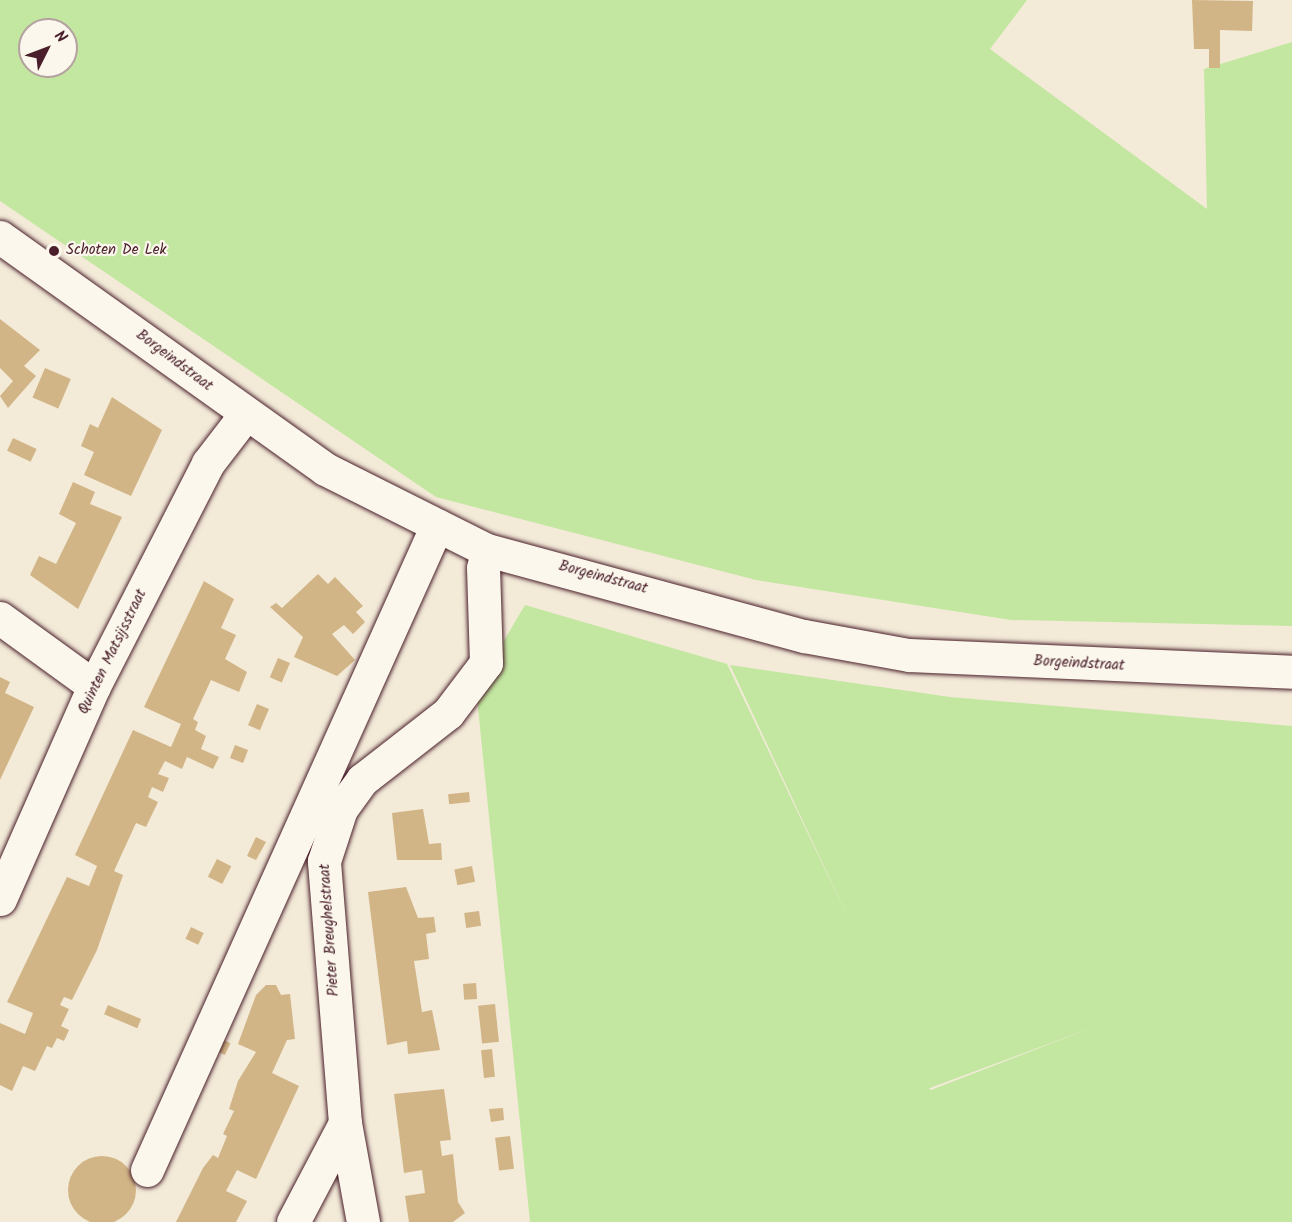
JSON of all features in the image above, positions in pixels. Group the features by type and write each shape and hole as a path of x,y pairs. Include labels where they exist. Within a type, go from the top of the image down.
{"street":[{"name":"Borgeindstraat","path":"0,237 325,469 487,550 804,636 909,655 1292,672"},
{"name":"Quinten Matsijsstraat","path":"0,899 94,686 208,463 245,414"},
{"path":"147,1170 437,525"},
{"name":"Pieter Breughelstraat","path":"363,1222 345,1123 324,861 340,809 362,780 448,712 486,663 483,568 487,550"},
{"path":"0,618 94,686"},
{"path":"293,1222 345,1123"}],"green space":[{"path":"0,0 1027,0 990,49 1207,209 1204,69 1292,42 1292,626 1011,620 756,580 436,497 0,201"},
{"path":"525,605 727,664 852,926 730,665 950,697 1292,726 1292,1222 530,1222 476,688","holes":["1096,1026 931,1090 929,1088"]}],"building":[{"path":"1192,0 1253,1 1252,31 1220,30 1220,68 1209,68 1209,49 1194,49"},
{"path":"0,319 40,350 24,366 36,376 8,408 0,396 13,381 0,368"},
{"path":"45,368 71,379 58,408 32,397"},
{"path":"112,397 162,430 131,496 84,475 94,452 81,446 90,424 98,428"},
{"path":"13,438 37,449 31,462 7,451"},
{"path":"73,482 95,492 90,504 122,517 78,609 30,575 39,556 56,564 76,523 59,514"},
{"path":"318,574 328,584 335,577 363,606 356,612 365,622 353,634 344,625 332,634 355,660 337,676 294,657 303,637 270,607 276,603 282,608"},
{"path":"204,581 234,599 221,628 236,635 225,659 247,672 239,692 211,680 193,719 198,722 195,730 206,736 201,749 219,757 213,769 187,757 182,769 165,761 158,774 169,778 163,792 152,787 148,797 158,802 146,827 136,823 114,871 123,875 97,950 72,1000 64,997 60,1005 69,1009 61,1026 69,1030 64,1041 57,1038 52,1048 47,1046 35,1071 23,1066 12,1091 0,1085 0,1023 25,1034 33,1013 7,1002 67,877 89,886 97,866 75,855 133,730 171,747 181,724 144,707"},
{"path":"278,658 290,663 282,682 270,677"},
{"path":"0,677 10,682 5,693 34,707 0,780"},
{"path":"257,704 269,709 260,730 248,725"},
{"path":"235,745 248,750 243,763 230,758"},
{"path":"469,792 470,802 449,804 448,794"},
{"path":"423,809 429,844 441,843 442,860 397,860 392,813"},
{"path":"256,837 266,842 256,860 247,856"},
{"path":"217,859 231,866 222,884 208,877"},
{"path":"472,866 475,882 457,885 454,869"},
{"path":"406,887 418,918 434,917 436,932 426,934 429,959 414,961 422,1012 432,1010 440,1050 408,1054 407,1041 387,1045 368,892"},
{"path":"479,911 481,926 466,928 464,913"},
{"path":"191,927 204,933 198,945 186,939"},
{"path":"476,983 477,999 464,1000 463,984"},
{"path":"266,985 276,985 281,995 290,994 295,1039 287,1040 272,1073 299,1086 256,1179 237,1170 226,1191 247,1201 236,1222 176,1222 203,1168 213,1155 218,1158 227,1136 223,1134 234,1111 229,1109 238,1081 256,1052 238,1044 256,995"},
{"path":"495,1004 499,1042 482,1044 478,1006"},
{"path":"108,1005 141,1019 137,1028 104,1014"},
{"path":"215,1036 230,1043 225,1055 210,1048"},
{"path":"492,1049 495,1077 484,1078 481,1050"},
{"path":"444,1089 451,1140 440,1141 442,1156 453,1154 458,1202 465,1213 453,1222 409,1222 405,1196 425,1193 422,1170 404,1173 394,1094"},
{"path":"503,1108 504,1120 491,1122 489,1109"},
{"path":"510,1136 514,1169 499,1171 495,1138"},
{"path":"102,1156 115,1159 126,1166 133,1177 136,1190 133,1203 126,1214 115,1221 102,1224 89,1221 78,1214 71,1203 68,1190 71,1177 78,1166 89,1159"}],"place":[{"name":"Schoten De Lek","path":"54,251"}]}
